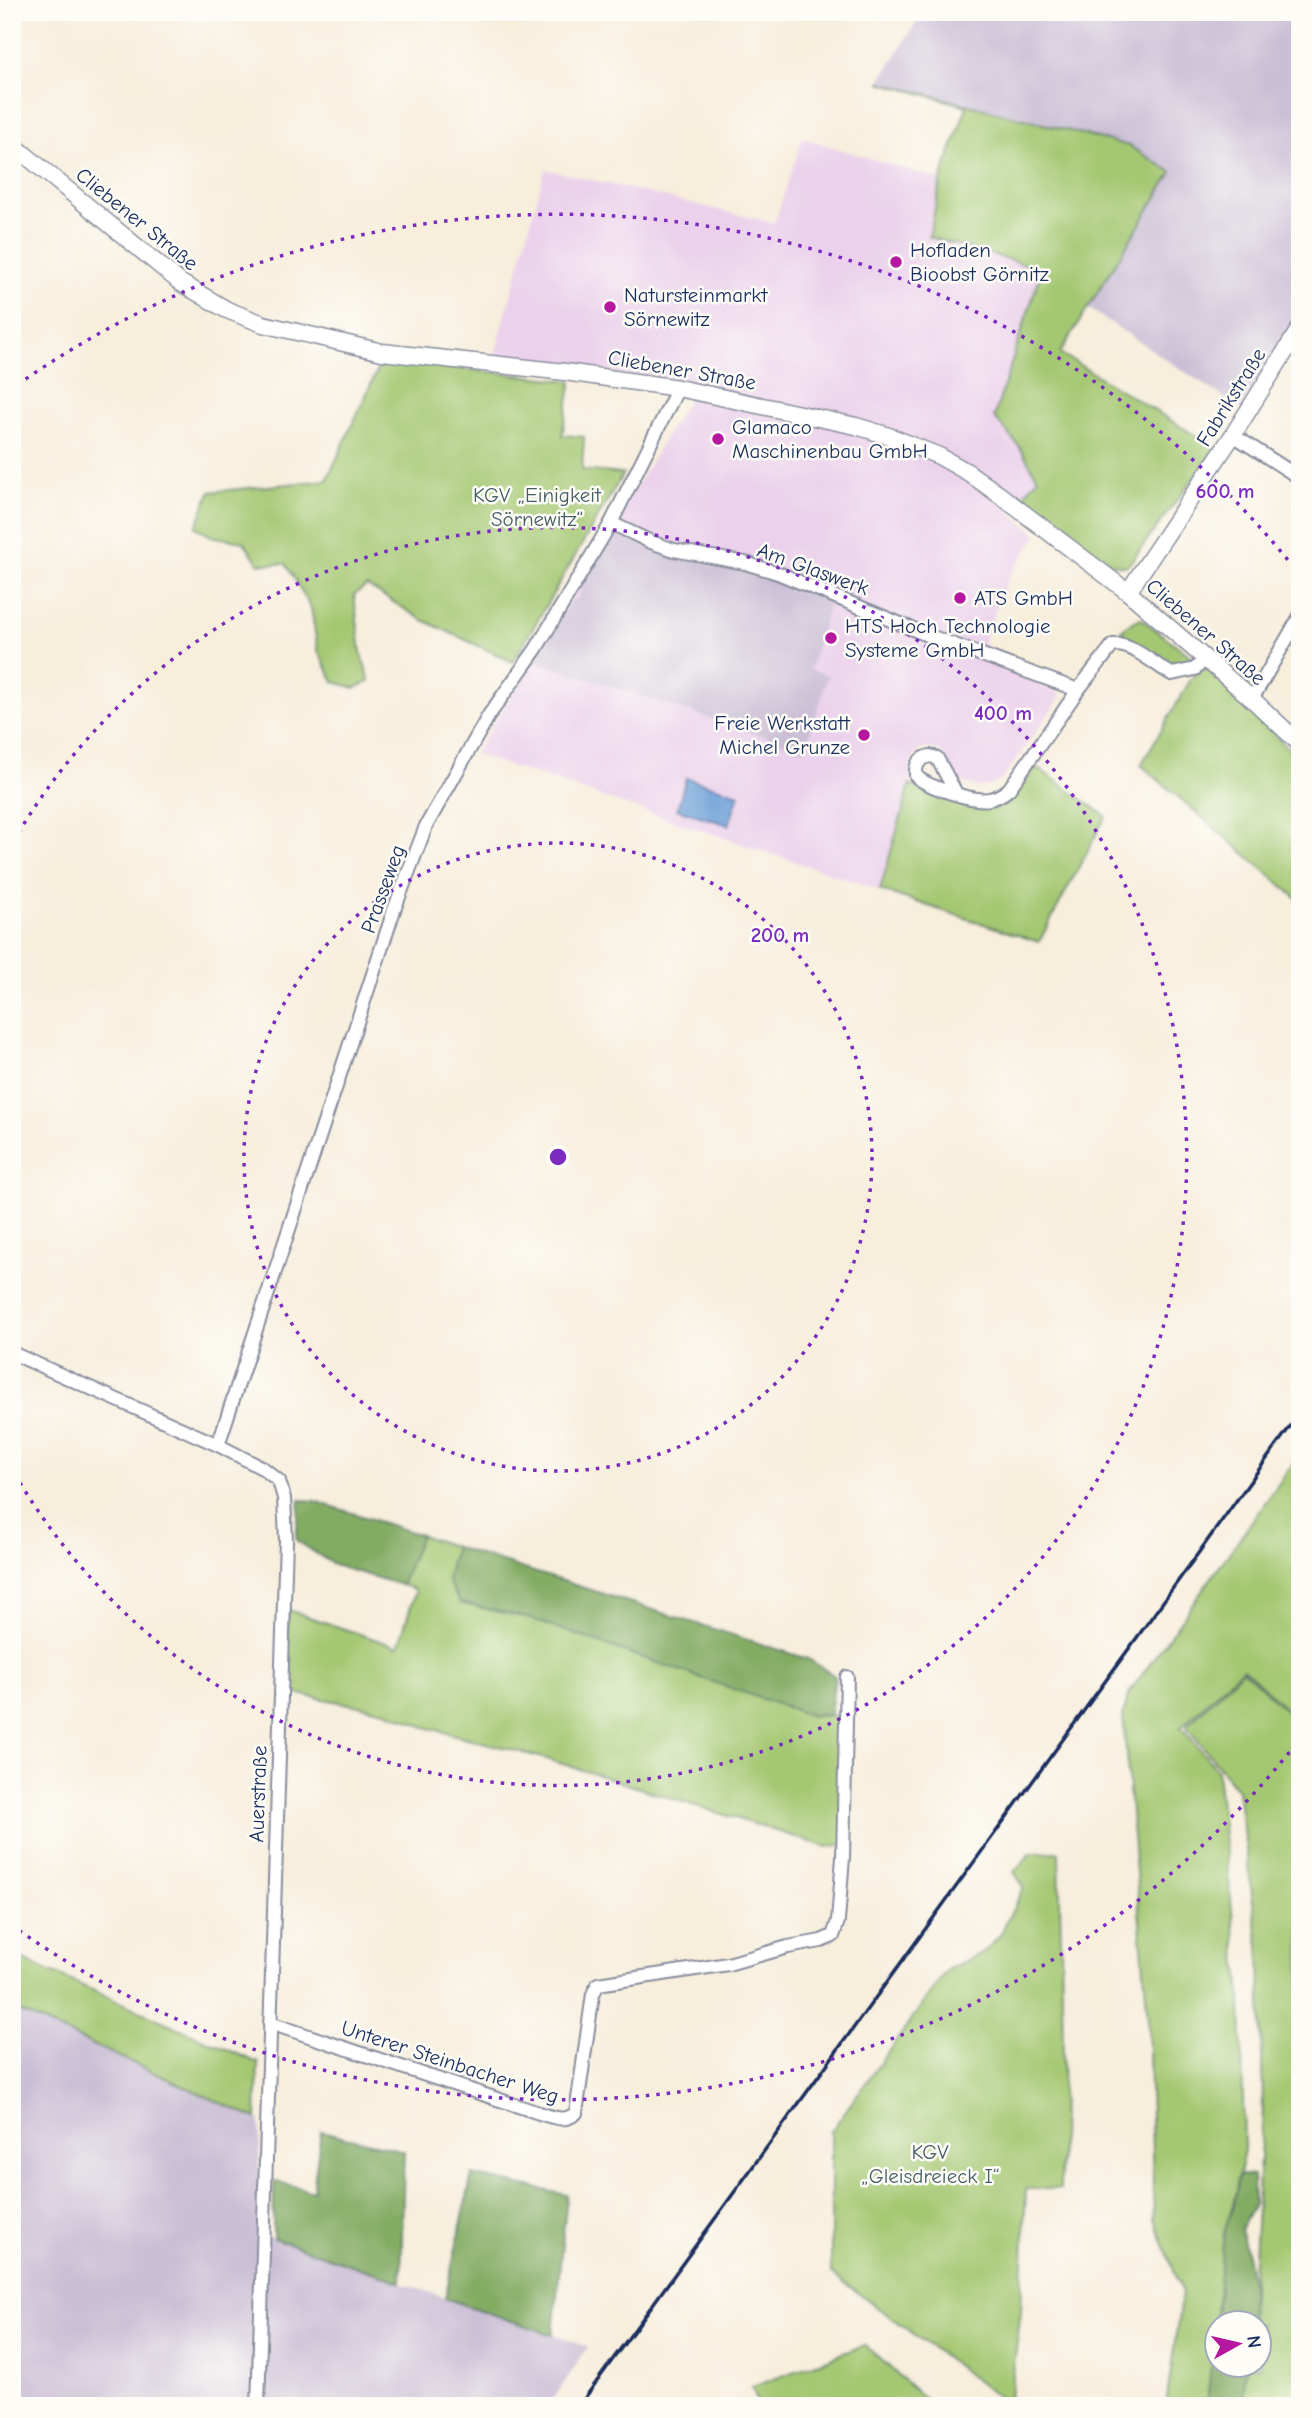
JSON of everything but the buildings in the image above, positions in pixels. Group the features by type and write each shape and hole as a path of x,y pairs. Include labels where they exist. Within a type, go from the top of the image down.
{"street":[{"name":"Cliebener Straße","path":"12,144 160,268 203,298 263,324 382,352 565,372 678,388 856,426 923,449 969,473 1128,592 1206,658 1300,744"},
{"name":"Fabrikstraße","path":"1128,592 1233,435 1300,328"},
{"name":"Prasseweg","path":"218,1445 394,910 426,826 489,715 536,649 611,523 678,388"},
{"path":"1233,435 1300,478"},
{"name":"Am Glaswerk","path":"611,523 674,550 745,563 778,573 927,635 1078,690"},
{"path":"1252,699 1300,616"},
{"path":"957,793 987,800 1002,795 1009,789 1112,645 1119,644 1136,652 1172,674 1195,669 1206,658"},
{"name":"Auerstraße","path":"12,1353 218,1445 264,1469 279,1482 284,1498 286,1540 257,2406"},
{"name":"Unterer Steinbacher Weg","path":"270,2023 539,2113 563,2120 570,2118 576,2113 593,1994 598,1984 728,1964 833,1936 838,1921 843,1857 847,1677"}],"shaded area":[{"path":"923,12 1300,12 1300,312 1240,408 1088,308 1172,172 1129,146 879,82"},
{"path":"803,138 941,180 929,237 1042,269 994,417 1019,446 1038,478 1011,513 1038,535 1008,578 983,643 1010,670 1057,690 1060,698 1003,778 991,786 977,787 959,781 941,752 931,748 920,750 912,759 910,785 879,890 474,754 696,386 494,358 545,169 774,223"},
{"path":"619,537 680,557 734,567 750,574 752,570 830,600 810,669 828,676 805,750 535,661 571,600 577,599 582,583 606,543"},
{"path":"12,2008 260,2121 258,2233 588,2347 549,2406 12,2406"}],"green space":[{"path":"879,82 1129,146 1172,172 1060,353 1216,448 1130,563 1125,566 1111,564 1020,500 1038,478 1019,446 994,417 1042,269 929,237 941,180 967,106"},
{"name":"KGV „Einigkeit Sörnewitz“","path":"382,360 572,381 562,435 584,437 582,470 623,474 513,662 423,620 367,586 354,595 361,653 370,682 355,688 334,682 318,651 311,608 286,564 259,564 244,542 211,536 196,527 210,492 327,480"},
{"path":"1140,618 1196,660 1192,665 1172,670 1127,641 1130,638 1121,631"},
{"path":"1207,668 1268,724 1271,731 1300,761 1300,901 1141,765 1194,674"},
{"path":"1035,766 1106,816 1039,942 880,890 910,785 972,806 996,807 1005,804 1014,796"},
{"path":"1300,1454 1300,1722 1243,1668 1181,1727 1217,1770 1241,1993 1244,2149 1233,2206 1224,2233 1216,2310 1204,2310 1204,2380 1210,2380 1207,2406 1166,2406 1182,2291 1154,2219 1148,2019 1123,1715 1129,1693"},
{"path":"300,1500 315,1501 421,1535 401,1585 334,1565 296,1540"},
{"path":"421,1535 455,1547 447,1579 460,1603 528,1618 812,1716 846,1718 845,1844 827,1847 547,1759 425,1727 386,1711 287,1692 288,1610 398,1647 415,1593 414,1589 401,1585"},
{"path":"455,1547 808,1659 835,1676 830,1715 812,1716 528,1618 460,1603 447,1579"},
{"path":"1243,1670 1300,1724 1300,2406 1242,2406 1245,2380 1274,2380 1274,2310 1251,2310 1263,2110 1260,1953 1238,1790 1186,1726"},
{"name":"KGV „Gleisdreieck I“","path":"1059,1852 1063,2042 1060,2189 1026,2189 1021,2311 1009,2405 831,2273 831,2131 948,1969 984,1952 1000,1935 1024,1887 1014,1872 1031,1853"},
{"path":"12,1955 258,2063 256,2119 12,2008"},
{"path":"321,2131 404,2151 401,2282 273,2238 274,2181 313,2191"},
{"path":"472,2175 567,2195 553,2335 445,2298"},
{"path":"1239,2175 1253,2176 1254,2205 1240,2230 1251,2276 1251,2310 1216,2310 1224,2233"},
{"path":"865,2345 932,2406 759,2406 752,2387"},
{"path":"1210,2380 1245,2380 1242,2406 1207,2406"}],"water":[{"path":"686,778 739,794 729,825 677,809"}],"railway":[{"path":"579,2406 1300,1413"}],"place":[{"name":"Hofladen Bioobst Görnitz","path":"896,262"},
{"name":"Natursteinmarkt Sörnewitz","path":"610,307"},
{"name":"Glamaco Maschinenbau GmbH","path":"718,439"},
{"name":"ATS GmbH","path":"960,598"},
{"name":"HTS Hoch Technologie Systeme GmbH","path":"831,638"},
{"name":"Freie Werkstatt Michel Grunze","path":"864,735"}]}
